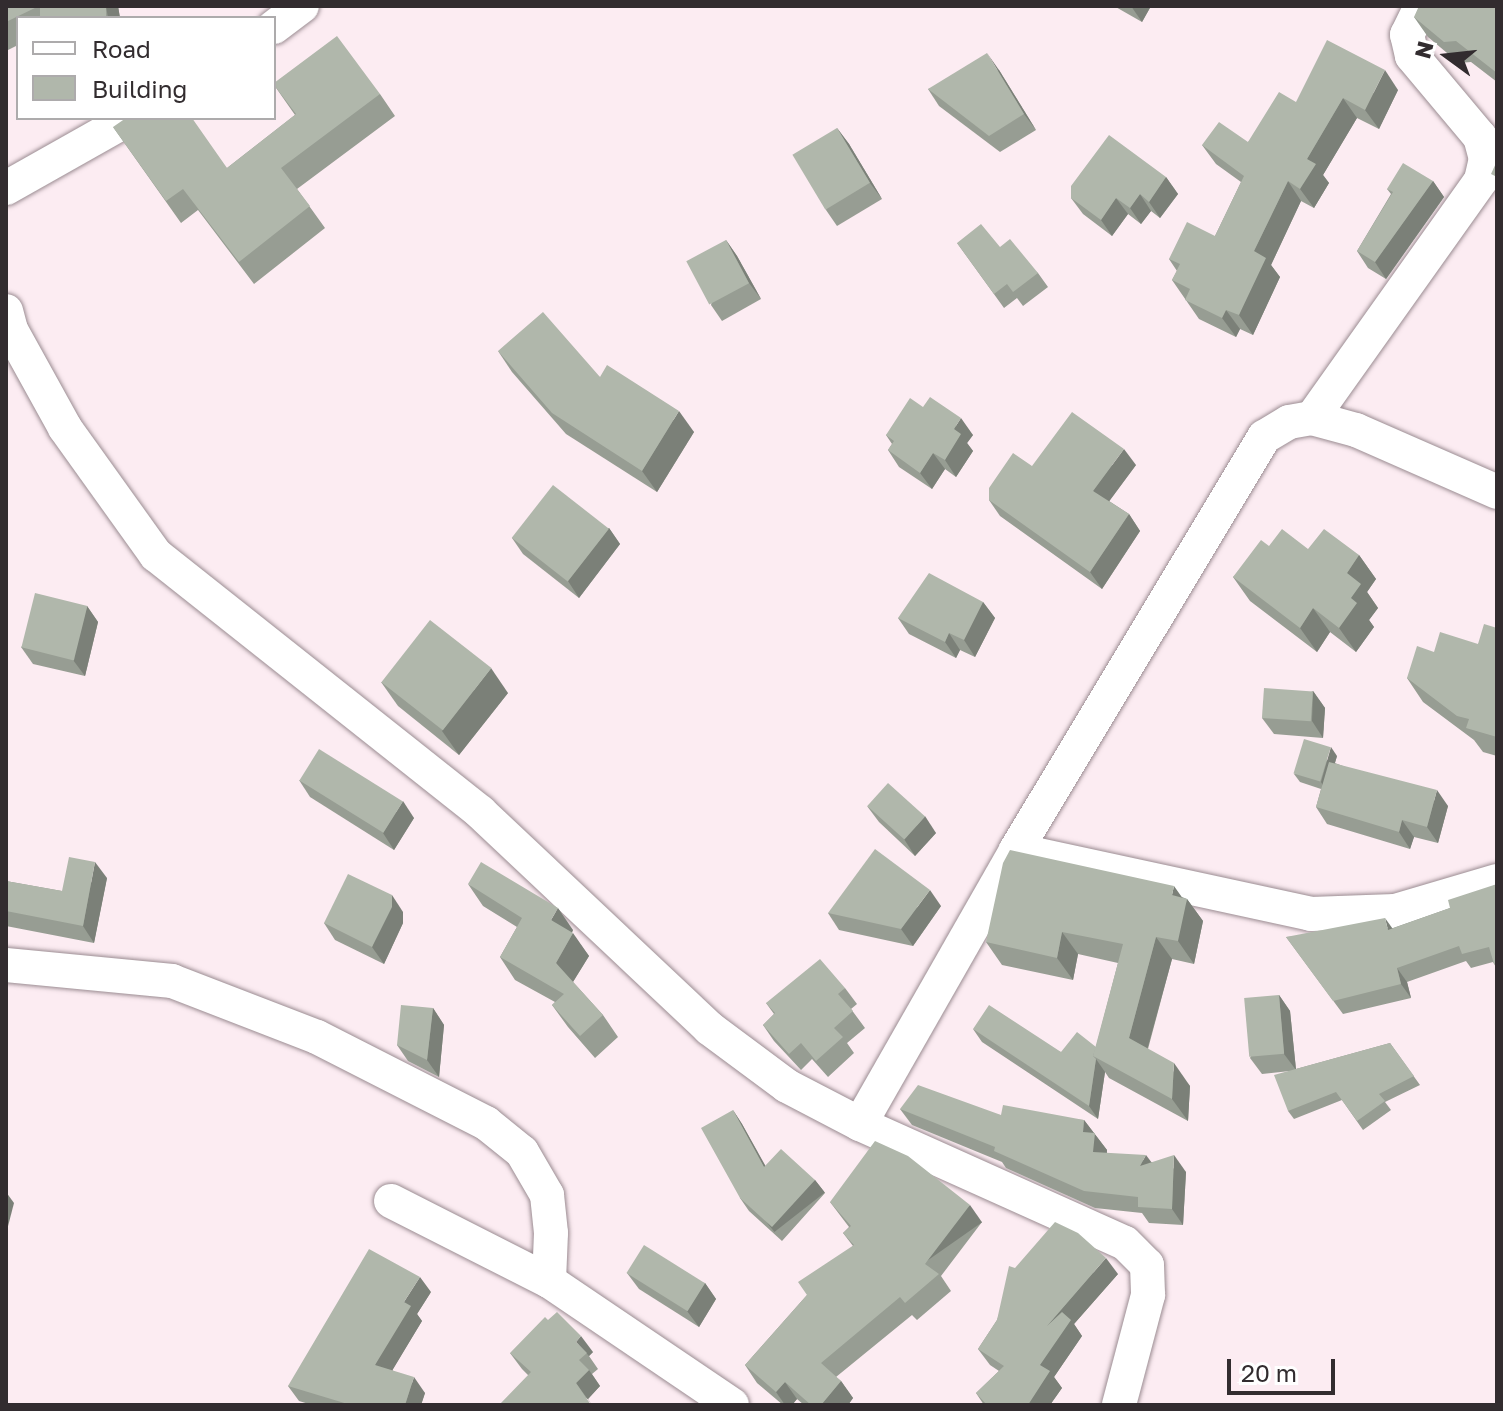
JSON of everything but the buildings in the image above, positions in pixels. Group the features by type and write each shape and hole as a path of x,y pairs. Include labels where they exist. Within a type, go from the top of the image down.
{"street":[{"path":"276,26 302,6"},
{"path":"1312,418 1481,180 1486,159 1480,137 1412,56 1407,35 1421,6"},
{"path":"6,188 126,120"},
{"path":"8,329 65,428 156,555 480,812 709,1028 787,1086 860,1124 1125,1243 1147,1265 1148,1295 1119,1405"},
{"path":"860,1124 1016,850 1264,437 1289,422 1312,418 1356,430 1497,492"},
{"path":"1016,850 1311,914 1395,911 1497,881"},
{"path":"6,965 172,981 317,1037 486,1123 522,1152 547,1195 551,1233 549,1281"},
{"path":"391,1201 549,1281 732,1405"}]}
